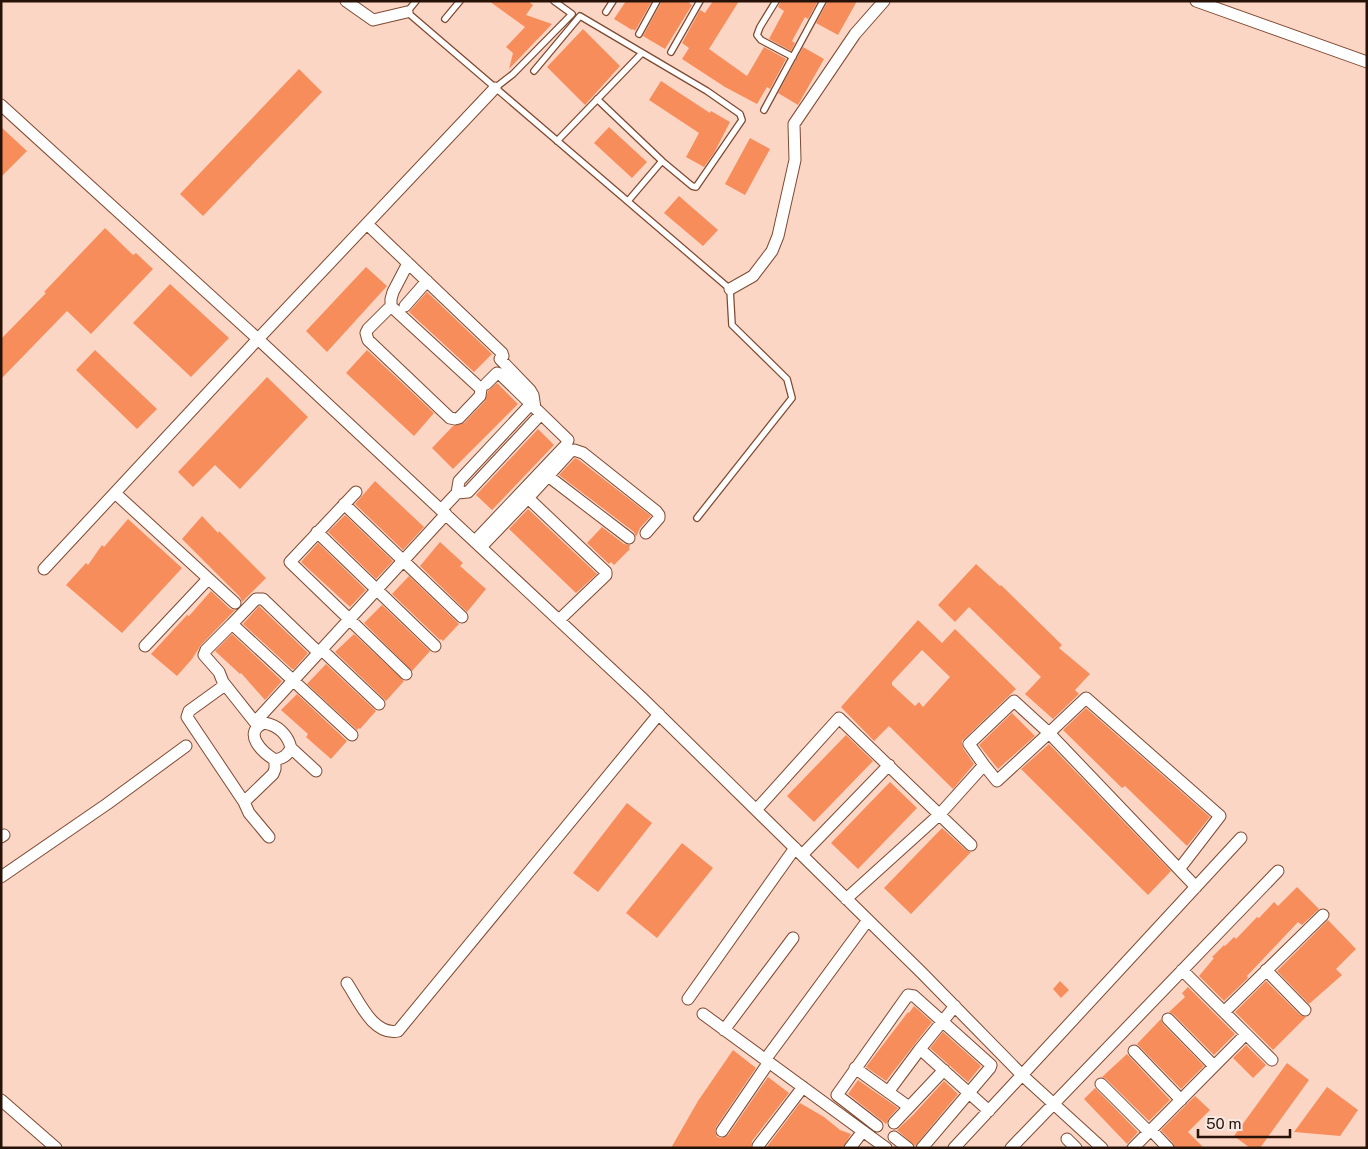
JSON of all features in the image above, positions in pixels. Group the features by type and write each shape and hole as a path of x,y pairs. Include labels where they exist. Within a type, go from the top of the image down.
{"street":[{"path":"346,1 373,20 407,12"},
{"path":"730,289 753,276 772,251 778,236 794,160 794,124 855,34 884,1"},
{"path":"1196,1 1367,62"},
{"path":"44,569 495,88"},
{"path":"1,105 258,339 559,620 846,898 1022,1075 1102,1148"},
{"path":"367,224 502,353 503,356 481,384 480,396 459,418 450,418 368,340 366,336 368,329 391,308"},
{"path":"391,308 391,299 407,262"},
{"path":"405,306 427,281"},
{"path":"391,308 481,384"},
{"path":"244,802 273,774 276,764 275,760 260,749 255,740 254,732 257,724 293,681 403,561 457,493 468,492 535,409 533,395 530,390 500,359"},
{"path":"478,544 568,442 567,438 499,373 481,384"},
{"path":"478,544 528,498 570,452 574,450 583,453 659,515 659,518 646,533"},
{"path":"548,476 629,538"},
{"path":"356,492 290,562 406,674"},
{"path":"115,493 235,603"},
{"path":"528,498 606,572 606,575 559,620"},
{"path":"344,504 462,617"},
{"path":"317,532 435,646"},
{"path":"145,646 208,579"},
{"path":"257,724 225,685 219,672 206,658 204,653 256,599 263,599 379,704"},
{"path":"232,624 352,736"},
{"path":"225,685 189,711 187,717 244,802 249,813 269,836"},
{"path":"1180,868 1220,816 1086,698 1049,734 997,781 969,744 1014,701 1049,734 1196,886"},
{"path":"347,983 371,1020 382,1030 398,1031 658,714"},
{"path":"756,810 839,718 970,845"},
{"path":"257,724 272,724 284,733 290,742 291,748 288,755 275,760"},
{"path":"1,877 107,804 186,746"},
{"path":"291,748 316,772"},
{"path":"846,898 940,814 984,764"},
{"path":"688,999 798,852 889,765"},
{"path":"954,1148 1241,838"},
{"path":"1011,1148 1278,871"},
{"path":"1224,1012 1322,915"},
{"path":"722,1131 767,1061 868,920"},
{"path":"724,1030 793,938"},
{"path":"1182,970 1272,1060"},
{"path":"1266,970 1305,1010"},
{"path":"877,1126 837,1095 908,995 914,996 991,1065 922,1148"},
{"path":"888,1092 955,1006"},
{"path":"703,1014 886,1148"},
{"path":"1168,1019 1214,1066"},
{"path":"1133,1148 1246,1034"},
{"path":"920,1049 989,1111"},
{"path":"1134,1051 1181,1100"},
{"path":"856,1068 909,1107"},
{"path":"894,1123 944,1070"},
{"path":"1101,1084 1168,1148"},
{"path":"758,1146 803,1087"},
{"path":"1,1100 56,1148"},
{"path":"850,1148 863,1131"},
{"path":"894,1137 908,1148"},
{"path":"1067,1139 1076,1148"}],"lane":[{"path":"416,1 407,12 730,289 732,325 788,379 792,398 697,518"},
{"path":"445,19 460,1"},
{"path":"495,88 513,74 572,14 554,1"},
{"path":"606,12 613,1"},
{"path":"639,34 657,1"},
{"path":"671,52 700,1"},
{"path":"776,1 757,34 760,40 793,57"},
{"path":"764,110 823,1"},
{"path":"534,70 580,16 707,91 740,114 742,120 696,187 692,186 662,161 598,99"},
{"path":"556,141 642,53"},
{"path":"628,201 662,161"}],"building":[{"path":"489,1 528,1 533,5 526,15 552,24 509,69 513,53 506,47 525,27"},
{"path":"626,1 652,1 635,31 614,19"},
{"path":"662,1 687,1 692,5 665,49 643,36"},
{"path":"713,1 739,1 709,49 747,76 764,47 786,59 770,89 767,87 757,104 725,87 682,59 689,48 682,43 700,10 705,13"},
{"path":"781,1 818,1 808,19 805,17 792,41 795,43 791,51 769,39 784,11 778,7"},
{"path":"828,1 857,1 838,35 816,23"},
{"path":"583,29 620,66 585,105 547,67"},
{"path":"803,47 824,59 798,105 778,93"},
{"path":"299,69 322,92 203,216 180,194"},
{"path":"661,81 710,113 711,111 730,122 714,153 704,167 686,157 699,133 649,100"},
{"path":"1,127 27,151 1,177"},
{"path":"609,127 647,162 632,178 594,143"},
{"path":"750,138 770,149 745,195 725,184"},
{"path":"679,196 718,230 703,246 664,213"},
{"path":"105,228 133,255 136,253 153,269 91,334 67,311 1,379 1,339"},
{"path":"366,267 387,286 327,352 306,331"},
{"path":"170,284 229,338 191,377 133,323"},
{"path":"427,292 492,354 474,372 409,312"},
{"path":"95,350 157,409 137,429 76,370"},
{"path":"367,350 434,413 414,436 346,373"},
{"path":"267,377 308,417 240,489 215,465 193,487 178,472"},
{"path":"497,383 518,404 453,469 432,448 453,426 464,423 485,401 488,391"},
{"path":"538,429 554,445 492,510 476,495"},
{"path":"575,458 651,516 640,528 636,537 634,532 559,475"},
{"path":"375,481 424,527 403,550 355,504"},
{"path":"528,509 597,574 576,593 509,529"},
{"path":"345,515 393,561 376,579 328,532"},
{"path":"202,516 266,578 242,602 240,597 182,539"},
{"path":"128,519 182,568 122,633 66,585 86,563 88,565 102,545 104,547"},
{"path":"602,527 624,544 630,545 630,549 614,565 611,562 609,564 587,543"},
{"path":"440,542 463,563 460,566 486,589 467,612 420,566"},
{"path":"318,543 366,590 350,607 301,562"},
{"path":"976,564 1001,585 1062,645 1059,648 1090,674 1075,690 1079,694 1053,719 1025,694 1041,677 969,607 955,622 938,605"},
{"path":"409,576 459,624 443,641 392,594"},
{"path":"211,591 230,609 235,610 201,645 177,676 151,654"},
{"path":"382,605 430,651 412,671 364,623"},
{"path":"259,606 308,653 294,669 243,624"},
{"path":"918,620 942,643 955,629 1016,689 962,741 963,748 974,764 953,789 889,726 874,741 841,707","holes":["922,650 950,677 923,707 919,702 915,706 892,685 892,682"]},
{"path":"232,634 282,681 265,700 241,673 215,651"},
{"path":"354,634 404,681 386,701 335,652"},
{"path":"326,664 376,711 360,729 357,730 307,684"},
{"path":"297,694 347,741 331,759 306,737 308,734 281,710"},
{"path":"1086,708 1210,817 1187,846 1125,786 1122,788 1063,730"},
{"path":"1012,713 1035,736 998,769 979,745"},
{"path":"846,735 873,761 814,822 787,796"},
{"path":"1049,744 1171,871 1148,895 1021,769"},
{"path":"890,782 917,808 858,869 831,843"},
{"path":"627,803 652,823 598,892 573,873"},
{"path":"942,828 966,850 971,852 911,914 884,888"},
{"path":"682,843 713,868 657,938 626,913"},
{"path":"1297,887 1319,909 1302,925 1298,922 1247,976 1248,978 1224,1001 1199,976 1214,958 1212,957 1224,945 1234,937 1236,939 1274,902 1278,906"},
{"path":"1328,920 1356,949 1336,969 1342,975 1309,1004 1277,971"},
{"path":"1060,981 1069,990 1061,998 1053,989"},
{"path":"1266,981 1300,1015 1306,1017 1273,1050 1235,1012"},
{"path":"1188,987 1235,1034 1214,1055 1169,1012 1185,997 1182,993"},
{"path":"914,1006 932,1022 886,1081 866,1067"},
{"path":"1161,1019 1163,1024 1204,1066 1181,1089 1137,1044"},
{"path":"943,1032 981,1066 968,1082 930,1048"},
{"path":"1246,1045 1266,1065 1253,1078 1233,1058"},
{"path":"733,1050 756,1068 716,1127 717,1137 722,1138 728,1135 768,1077 789,1093 752,1141 751,1148 671,1148 698,1101"},
{"path":"1127,1054 1170,1100 1149,1121 1102,1077"},
{"path":"1287,1063 1309,1080 1260,1148 1250,1148 1234,1136"},
{"path":"858,1080 898,1108 886,1124 848,1094"},
{"path":"944,1081 958,1094 915,1146 897,1130"},
{"path":"1327,1087 1358,1110 1340,1136 1294,1132"},
{"path":"1095,1088 1138,1132 1127,1144 1084,1099"},
{"path":"1195,1096 1210,1110 1188,1132 1204,1148 1175,1148 1161,1130"},
{"path":"800,1103 824,1117 840,1130 851,1134 843,1148 766,1148"}]}
